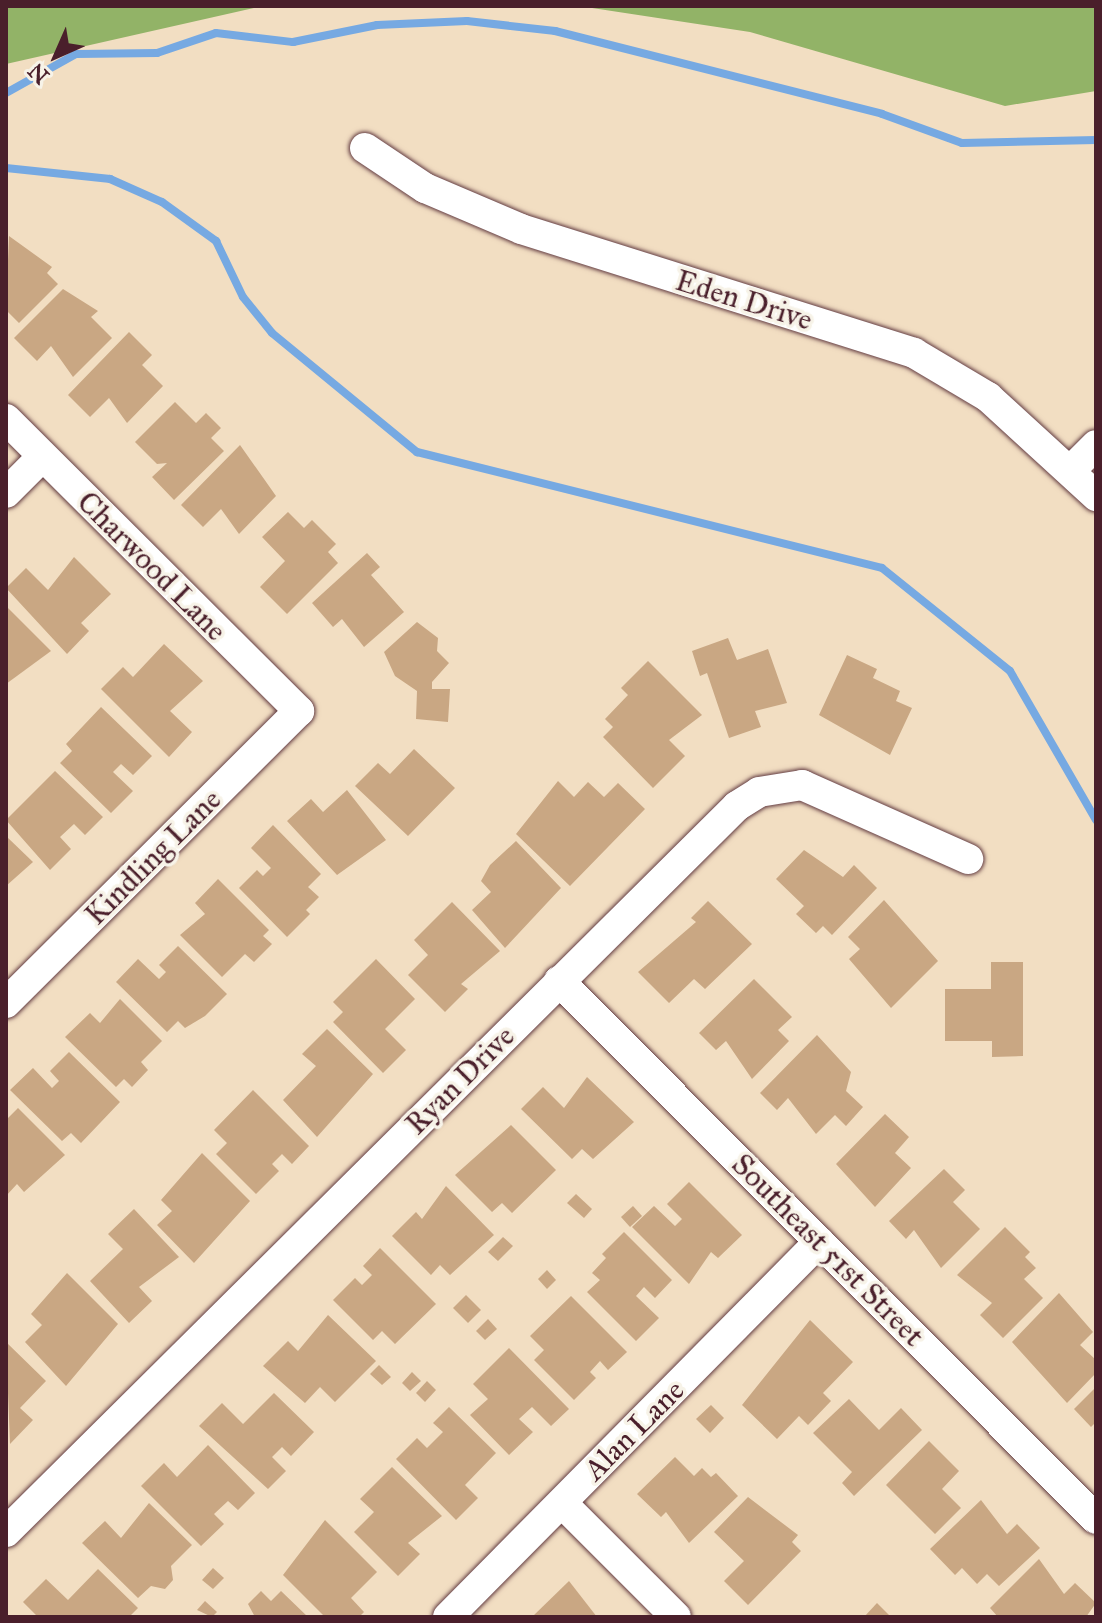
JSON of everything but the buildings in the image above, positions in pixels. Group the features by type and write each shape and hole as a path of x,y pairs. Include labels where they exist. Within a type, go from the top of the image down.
{"street":[{"name":"Eden Drive","path":"365,148 425,188 521,229 914,353 988,397 1096,496"},
{"name":"Charwood Lane","path":"6,419 299,711"},
{"path":"1071,470 1096,445"},
{"path":"6,493 42,457"},
{"name":"Kindling Lane","path":"6,1003 299,711"},
{"name":"Ryan Drive","path":"6,1532 737,806 781,785 802,785 968,859"},
{"name":"Southeast 51st Street","path":"559,981 1096,1519"},
{"name":"Alan Lane","path":"448,1617 819,1242"},
{"path":"562,1503 676,1617"}],"green space":[{"path":"6,6 263,6 6,64"},
{"path":"579,6 1096,6 1096,91 1005,106 750,32"}],"waterway":[{"path":"6,93 76,54 157,53 216,33 293,42 377,25 467,21 555,31 882,114 962,143 1096,140"},
{"path":"6,168 110,179 162,202 216,241 243,297 272,333 417,452 882,568 1010,671 1096,820"}]}
